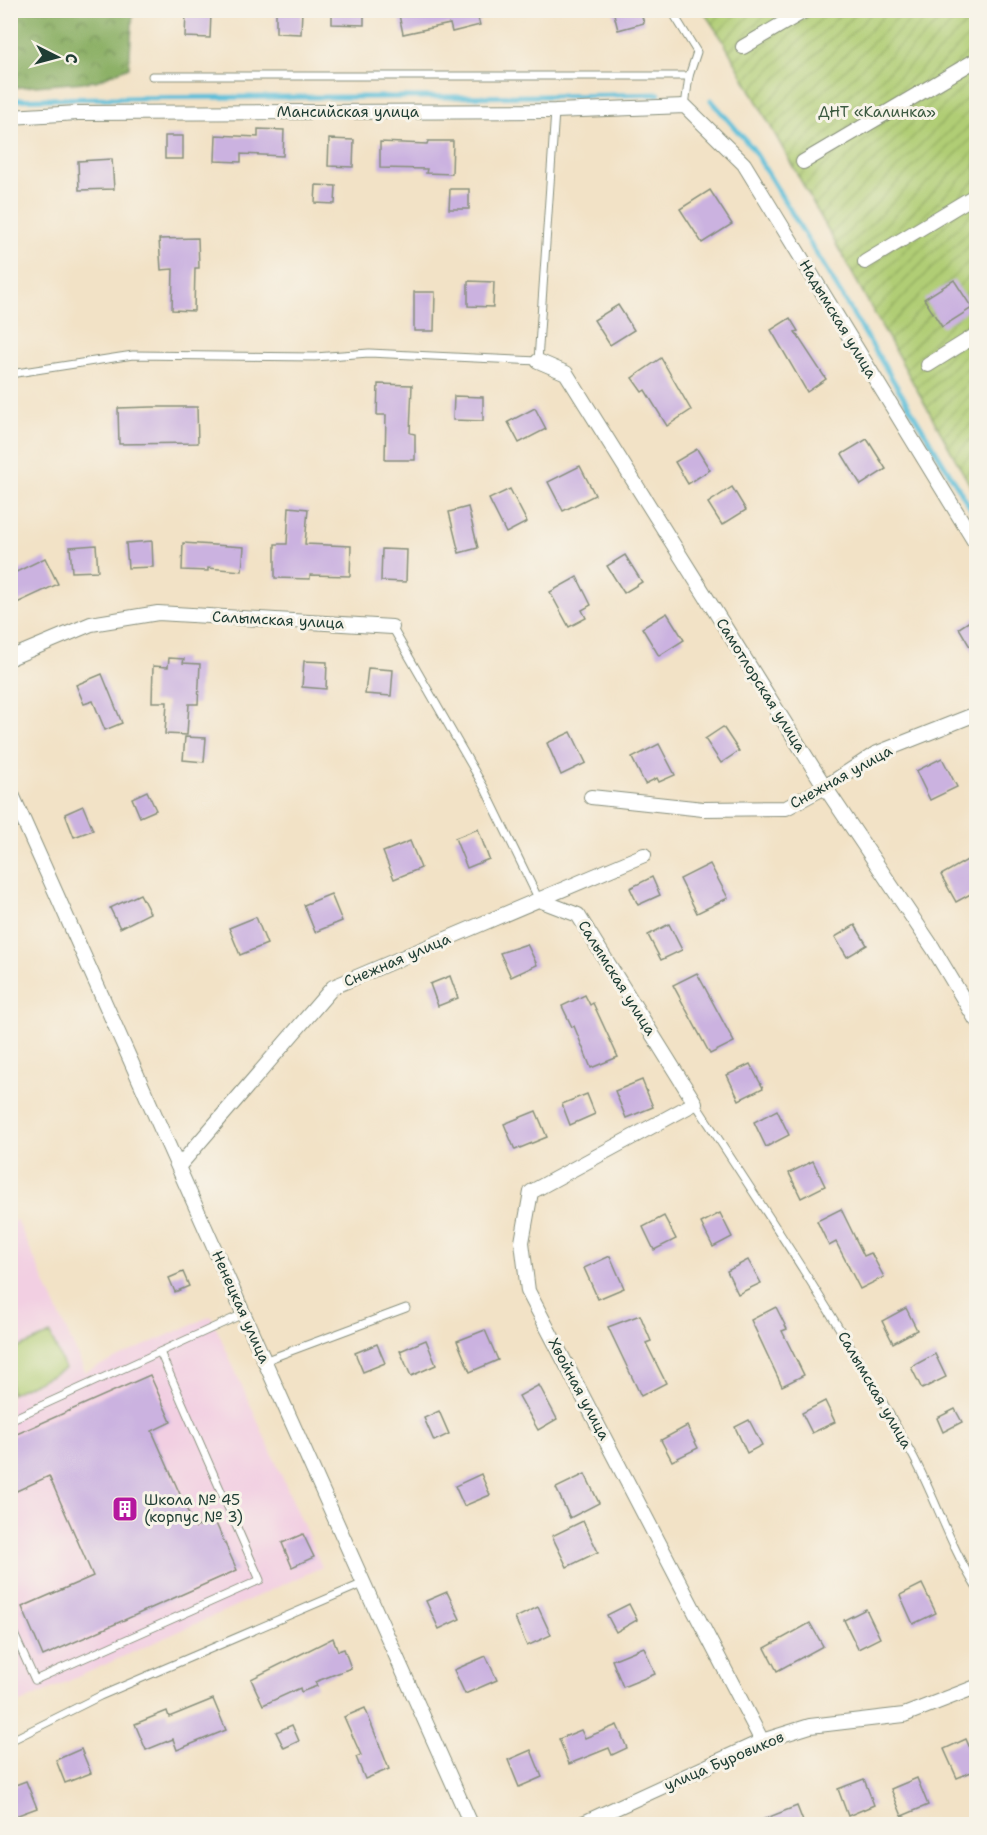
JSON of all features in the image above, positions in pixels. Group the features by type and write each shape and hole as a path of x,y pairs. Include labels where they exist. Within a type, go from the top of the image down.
{"street":[{"path":"743,47 806,10"},
{"path":"803,162 976,60"},
{"name":"Мансийская улица","path":"10,117 90,113 555,111 685,106"},
{"name":"Надымская улица","path":"685,106 744,165 976,544"},
{"path":"865,262 976,195"},
{"path":"928,365 976,336"},
{"name":"Самотлорская улица","path":"538,361 566,373 825,787 933,948 976,1020"},
{"name":"Салымская улица","path":"10,658 91,624 158,613 392,627"},
{"name":"Снежная улица","path":"591,797 703,809 786,808 825,787 875,754 976,714"},
{"name":"Ненецкая улица","path":"10,790 471,1824"},
{"name":"Снежная улица","path":"179,1166 333,987 644,855"},
{"name":"Салымская улица","path":"539,900 578,915 695,1103"},
{"name":"Хвойная улица","path":"695,1103 531,1192 522,1242 528,1291 762,1741"},
{"name":"улица Буровиков","path":"581,1824 762,1741 810,1726 904,1715 976,1687"}],"lane":[{"path":"671,10 697,52 689,76 685,106"},
{"path":"152,76 689,76"},
{"path":"10,374 133,355 315,357 369,353 538,361 555,111"},
{"name":"Салымская улица","path":"392,627 485,789 539,900"},
{"name":"Салымская улица","path":"695,1103 819,1292 914,1458 960,1562 976,1587"},
{"path":"264,1360 406,1308"},
{"path":"10,1420 243,1314"},
{"path":"10,1625 35,1680 260,1580 160,1352"},
{"path":"10,1741 100,1696 364,1583"}],"shaded area":[{"path":"17,1220 85,1372 211,1316 322,1567 11,1707 10,1223"}],"green space":[{"path":"11,10 133,11 129,67 96,81 11,88"},
{"name":"ДНТ «Калинка»","path":"703,11 976,11 976,496 722,39"},
{"path":"50,1334 65,1369 11,1394 11,1351"}],"building":[{"path":"276,10 302,10 301,34 276,33"},
{"path":"332,10 364,10 364,25 332,24"},
{"path":"398,10 484,10 484,17 478,18 480,25 452,32 450,24 403,34"},
{"path":"613,10 640,10 644,23 618,30"},
{"path":"186,12 211,13 210,38 185,37"},
{"path":"258,129 284,130 283,156 241,154 241,162 215,161 216,135 258,137"},
{"path":"165,136 183,136 183,159 165,159"},
{"path":"329,139 354,140 353,167 328,166"},
{"path":"428,141 453,141 452,174 426,173 427,169 380,168 380,142 427,144"},
{"path":"112,159 114,189 79,190 78,161"},
{"path":"316,185 336,186 335,204 315,203"},
{"path":"450,189 469,189 469,209 449,209"},
{"path":"710,190 732,224 702,243 680,209"},
{"path":"198,238 199,268 195,268 194,311 172,310 173,269 161,270 159,239"},
{"path":"954,280 972,308 942,327 924,299"},
{"path":"468,281 494,282 493,307 468,306"},
{"path":"414,292 435,292 434,331 414,331"},
{"path":"618,305 634,330 610,345 594,320"},
{"path":"790,318 798,331 795,332 826,379 807,392 771,330"},
{"path":"661,358 691,410 667,426 645,390 642,392 632,378"},
{"path":"378,384 412,385 410,433 415,434 415,460 385,460 386,415 377,415"},
{"path":"454,396 483,397 483,421 453,420"},
{"path":"197,407 198,443 119,444 118,408"},
{"path":"535,408 546,429 519,443 508,422"},
{"path":"867,439 886,469 861,485 842,454"},
{"path":"697,449 710,470 688,484 675,462"},
{"path":"580,466 595,495 563,511 548,482"},
{"path":"732,487 746,510 722,525 708,503"},
{"path":"510,489 527,522 506,533 489,499"},
{"path":"289,507 308,509 305,544 351,546 350,576 310,575 310,579 275,578 275,544 287,544"},
{"path":"468,507 478,548 459,553 449,512"},
{"path":"152,541 153,567 128,568 126,543"},
{"path":"183,543 244,547 242,571 208,568 208,571 182,570"},
{"path":"96,545 98,571 72,572 70,547"},
{"path":"382,549 407,550 406,582 381,581"},
{"path":"625,555 642,582 624,593 607,566"},
{"path":"45,558 58,584 17,603 10,588 10,575"},
{"path":"577,577 591,605 582,610 586,618 569,627 550,592"},
{"path":"667,613 684,640 659,656 642,628"},
{"path":"976,617 976,657 959,628"},
{"path":"169,658 184,659 183,663 200,664 198,704 189,704 187,735 165,734 167,702 152,702 153,666 168,667"},
{"path":"304,661 327,662 326,689 302,687"},
{"path":"368,668 393,670 391,696 365,694"},
{"path":"102,674 122,723 105,730 93,701 84,704 76,685"},
{"path":"723,727 739,751 721,763 705,739"},
{"path":"571,732 586,763 561,775 547,743"},
{"path":"185,737 206,738 204,762 183,760"},
{"path":"659,744 675,775 659,782 657,778 645,784 632,758"},
{"path":"942,758 957,787 930,800 916,771"},
{"path":"147,791 156,810 140,817 132,798"},
{"path":"83,806 93,830 74,837 65,814"},
{"path":"478,829 489,859 467,868 455,838"},
{"path":"410,841 421,868 394,879 383,852"},
{"path":"976,855 976,891 956,902 941,875"},
{"path":"710,864 728,898 697,913 680,879"},
{"path":"652,877 660,895 638,905 630,888"},
{"path":"140,894 150,913 120,928 110,908"},
{"path":"331,894 342,921 315,932 304,905"},
{"path":"256,917 267,944 240,955 229,928"},
{"path":"669,924 682,950 661,960 648,935"},
{"path":"855,925 867,945 847,957 835,937"},
{"path":"527,944 537,965 511,977 500,953"},
{"path":"697,973 734,1042 710,1054 673,985"},
{"path":"450,976 458,998 438,1006 430,984"},
{"path":"585,995 590,1005 593,1003 618,1057 591,1068 574,1026 572,1027 562,1006"},
{"path":"750,1064 763,1088 739,1100 727,1075"},
{"path":"642,1080 653,1107 626,1118 615,1091"},
{"path":"587,1094 595,1114 570,1125 562,1104"},
{"path":"777,1110 789,1135 766,1147 754,1122"},
{"path":"536,1111 547,1137 515,1150 504,1124"},
{"path":"813,1161 825,1186 801,1198 789,1173"},
{"path":"841,1209 864,1256 871,1253 884,1277 860,1289 836,1242 829,1246 817,1221"},
{"path":"720,1213 732,1237 713,1247 701,1223"},
{"path":"664,1216 676,1239 654,1250 643,1227"},
{"path":"610,1256 624,1288 598,1299 584,1268"},
{"path":"748,1260 761,1283 738,1294 727,1271"},
{"path":"183,1272 189,1286 175,1292 169,1278"},
{"path":"776,1307 787,1329 782,1331 804,1375 782,1386 751,1320"},
{"path":"906,1308 917,1330 893,1343 882,1321"},
{"path":"640,1315 651,1341 646,1343 666,1383 641,1396 608,1327"},
{"path":"485,1330 498,1360 470,1372 457,1341"},
{"path":"426,1340 436,1365 411,1376 400,1351"},
{"path":"377,1344 385,1363 363,1372 355,1353"},
{"path":"935,1354 946,1377 922,1389 911,1367"},
{"name":"Школа № 45 (корпус № 3)","path":"150,1375 171,1422 152,1431 195,1528 214,1519 237,1570 43,1656 22,1607 93,1576 49,1476 10,1494 10,1437"},
{"path":"539,1385 557,1419 538,1430 519,1396"},
{"path":"825,1401 835,1422 812,1433 802,1413"},
{"path":"955,1409 962,1422 943,1432 937,1418"},
{"path":"439,1411 449,1434 434,1441 424,1418"},
{"path":"749,1420 762,1445 747,1453 735,1427"},
{"path":"687,1426 698,1448 672,1461 661,1440"},
{"path":"481,1474 490,1495 464,1506 455,1486"},
{"path":"585,1474 599,1503 570,1518 556,1488"},
{"path":"583,1521 598,1552 567,1567 552,1536"},
{"path":"303,1534 314,1557 292,1567 282,1543"},
{"path":"922,1584 936,1613 913,1624 900,1595"},
{"path":"447,1592 460,1619 439,1629 426,1601"},
{"path":"629,1604 637,1620 616,1632 607,1615"},
{"path":"538,1607 551,1635 527,1646 515,1618"},
{"path":"866,1609 880,1638 858,1649 844,1620"},
{"path":"810,1623 823,1646 777,1671 765,1648"},
{"path":"333,1638 338,1651 344,1649 351,1668 315,1682 317,1686 301,1692 300,1688 263,1705 251,1679"},
{"path":"644,1647 655,1674 623,1687 612,1660"},
{"path":"486,1656 497,1680 465,1694 454,1670"},
{"path":"213,1699 226,1730 177,1750 173,1739 146,1750 135,1724 167,1711 169,1717"},
{"path":"365,1708 389,1769 365,1779 356,1757 361,1755 344,1717"},
{"path":"292,1725 299,1741 284,1748 276,1732"},
{"path":"617,1725 627,1748 612,1755 609,1748 569,1764 559,1739 581,1730 585,1738"},
{"path":"966,1739 976,1762 976,1770 957,1778 944,1749"},
{"path":"81,1749 91,1773 65,1783 56,1760"},
{"path":"531,1750 542,1777 519,1787 508,1760"},
{"path":"917,1778 928,1805 902,1816 891,1789"},
{"path":"864,1779 874,1805 848,1816 838,1789"},
{"path":"26,1781 37,1808 10,1818 10,1787"},
{"path":"797,1806 804,1824 752,1824"}],"waterway":[{"path":"10,100 659,94"},
{"path":"711,100 753,149 976,517"}],"place":[{"name":"Школа № 45 (корпус № 3)","path":"125,1509"}]}
